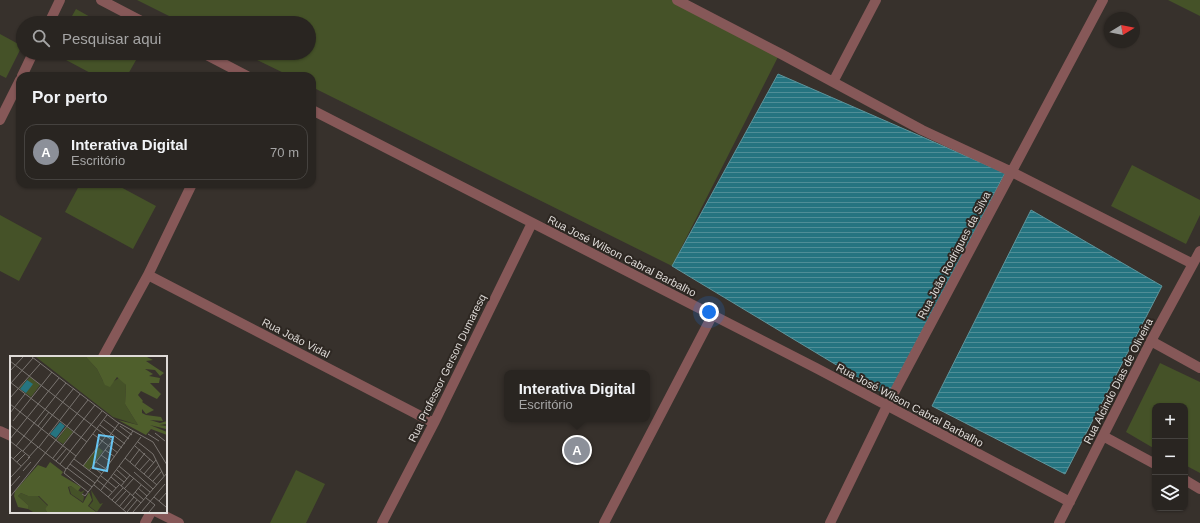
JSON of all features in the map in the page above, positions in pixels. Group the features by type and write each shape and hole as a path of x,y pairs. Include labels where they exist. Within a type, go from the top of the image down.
{"street":[{"path":"52,16 60,0"},
{"path":"101,0 132,16"},
{"path":"677,0 922,130 1012,172 1193,264"},
{"path":"833,82 876,0"},
{"name":"Rua João Rodrigues da Silva","path":"830,523 887,406 1103,0"},
{"path":"24,72 30,60"},
{"path":"216,60 239,72"},
{"path":"0,120 16,88"},
{"name":"Rua José Wilson Cabral Barbalho","path":"316,112 816,368 1070,502"},
{"path":"104,356 148,275 190,188"},
{"name":"Rua Professor Gerson Dumaresq","path":"382,523 434,423 532,223"},
{"name":"Rua Alcindo Dias de Oliveira","path":"1059,523 1151,341 1200,251"},
{"name":"Rua João Vidal","path":"148,275 434,423"},
{"path":"604,523 712,316"},
{"path":"1151,341 1200,368"},
{"path":"0,431 10,436"},
{"path":"1103,436 1152,462"},
{"path":"1188,482 1200,489"},
{"path":"144,523 150,513"},
{"path":"159,513 179,523"}],"green space":[{"path":"137,0 676,0 780,53 672,266 316,89 316,72 282,72 257,60 316,60 316,16 169,16"},
{"path":"1168,0 1200,0 1200,16"},
{"path":"76,9 88,16 72,16"},
{"path":"0,34 16,43 16,58 6,78 0,75"},
{"path":"66,60 136,60 129,72 89,72"},
{"path":"1132,165 1200,200 1200,215 1186,244 1111,206"},
{"path":"78,188 122,188 156,206 133,249 65,212"},
{"path":"0,215 42,238 19,281 0,271"},
{"path":"1160,363 1200,382 1200,473 1188,467 1188,403 1152,403 1152,447 1126,432"},
{"path":"296,470 325,484 306,523 270,523"}],"water":[{"path":"778,74 1005,173 888,396 672,266"},
{"path":"1031,210 1162,286 1065,474 932,406"}],"place":[{"name":"Interativa Digital","path":"577,450"}]}
